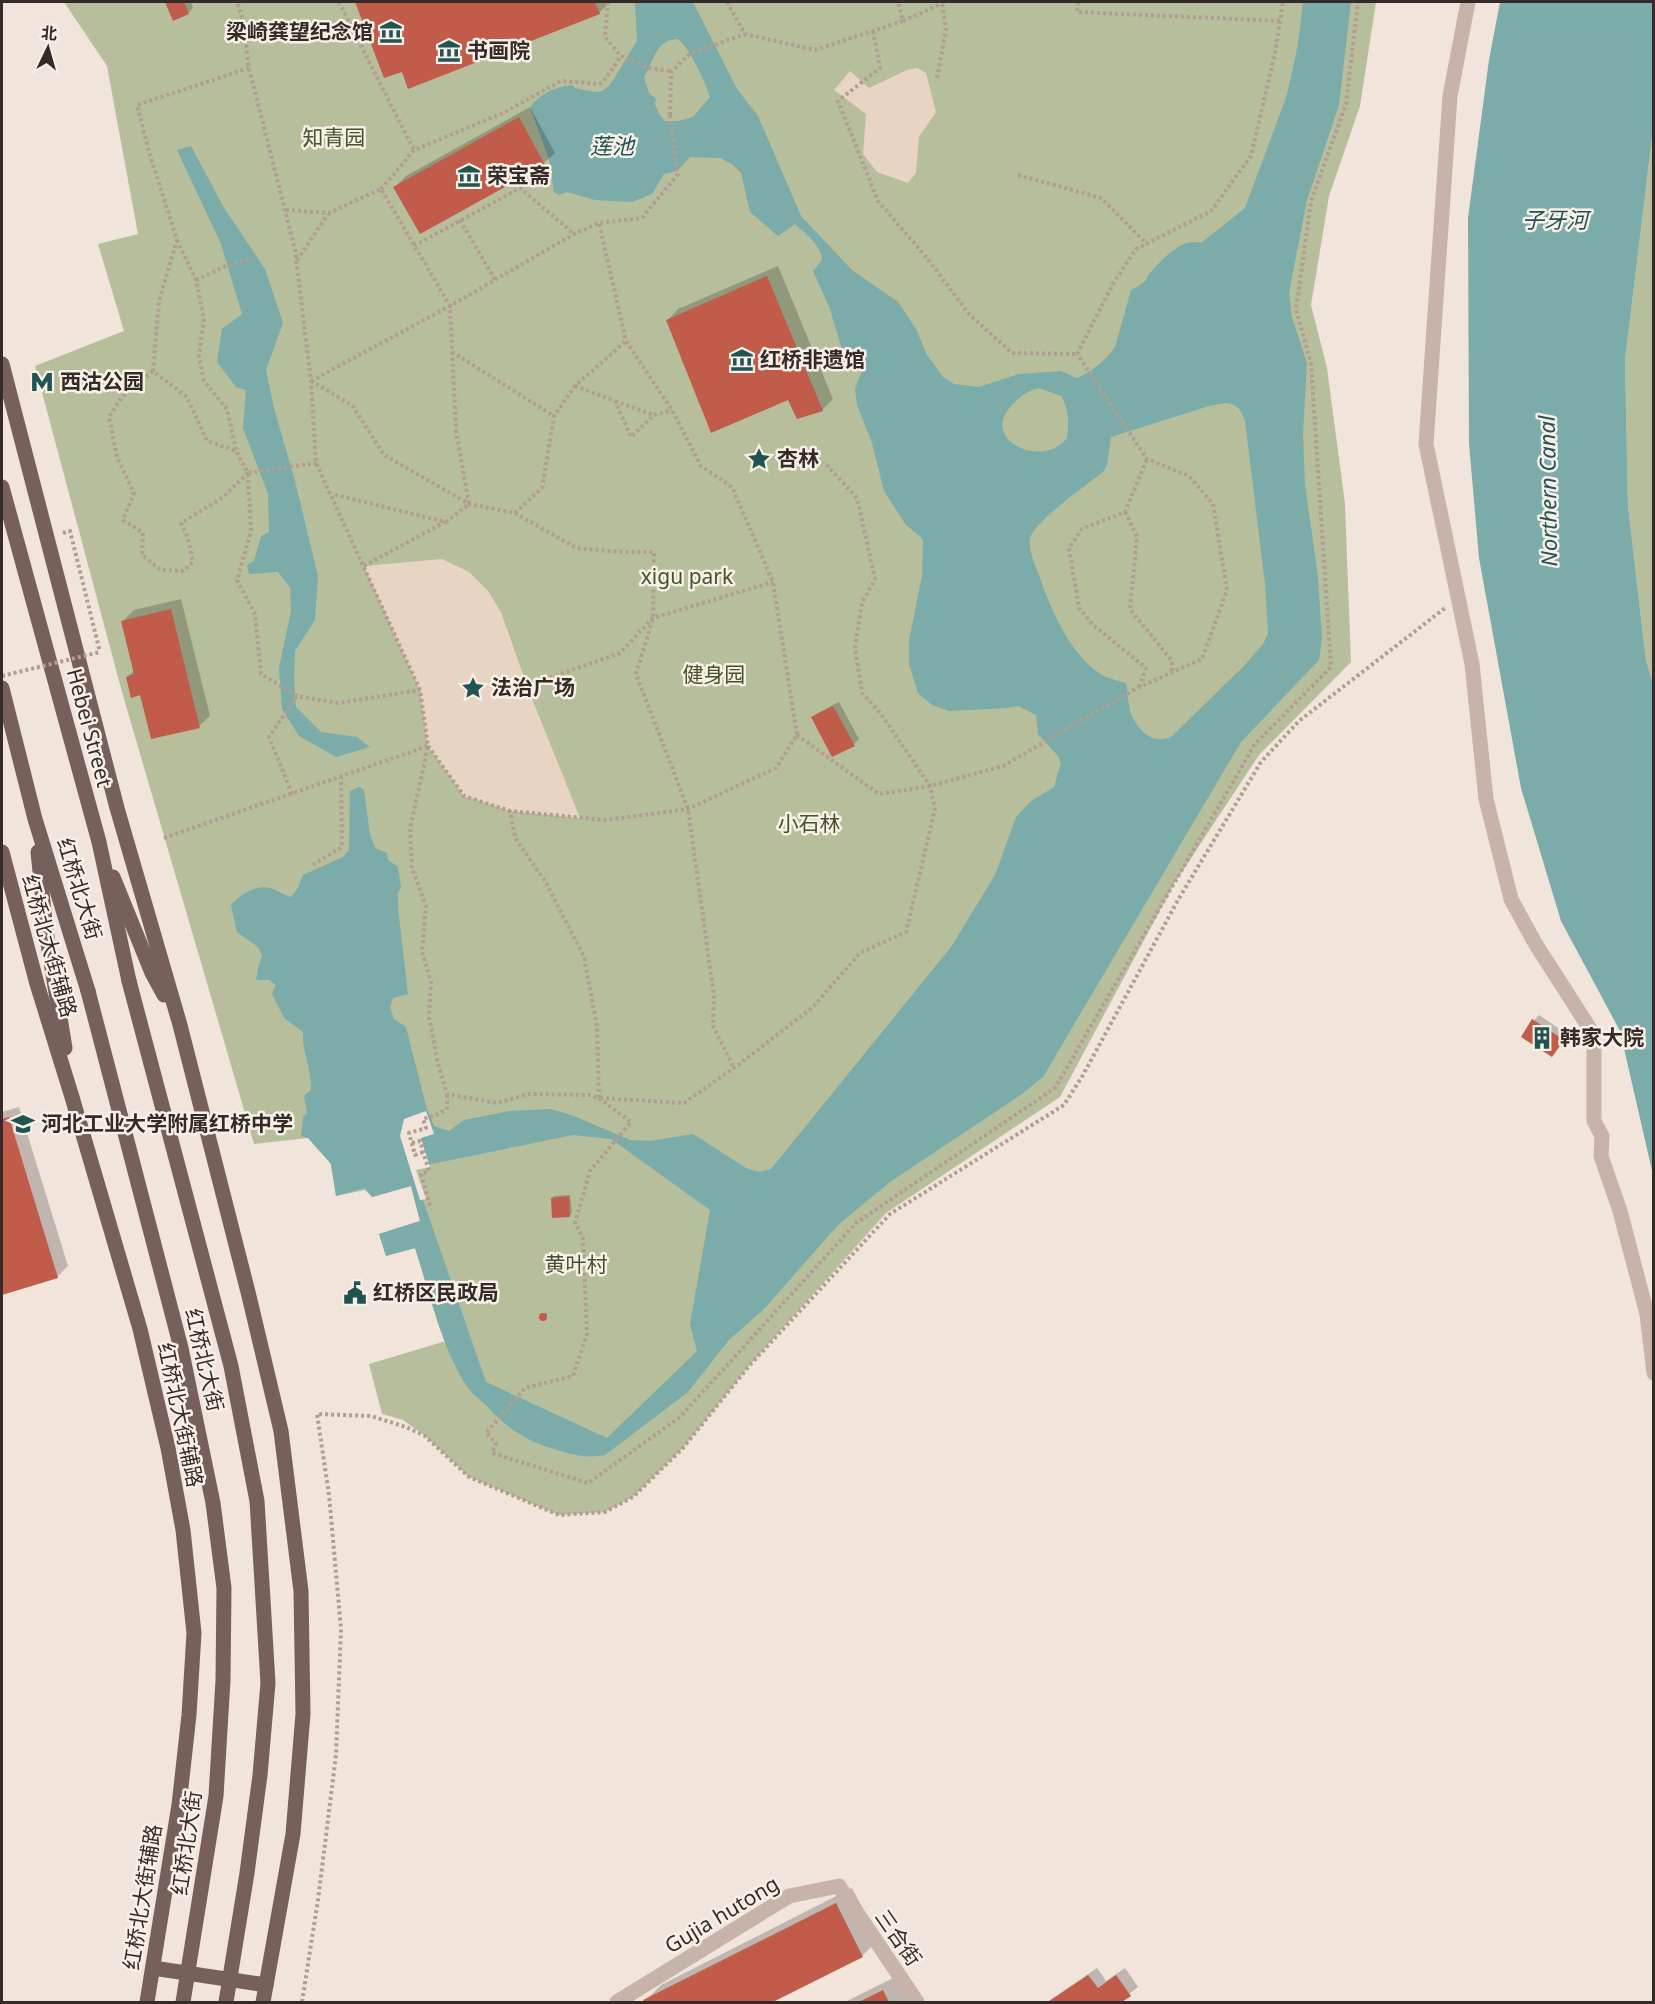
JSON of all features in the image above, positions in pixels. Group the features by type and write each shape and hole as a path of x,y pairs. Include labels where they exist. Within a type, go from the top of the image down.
{"main road":[{"path":"2,364 117,808 180,1025 281,1431 301,1591 303,1714 293,1834 263,2002"},
{"name":"Hebei Street","path":"2,487 99,842 129,981"},
{"path":"2,688 15,743"},
{"path":"2,720 15,743"},
{"name":"红桥北大街","path":"15,743 35,819 88,991 181,1348 213,1503 224,1588 223,1680 216,1796 183,2002"},
{"path":"35,819 46,931 72,1097"},
{"path":"99,842 152,973 180,1025"},
{"name":"红桥北大街辅路","path":"2,852 36,984 72,1097 140,1329 168,1448 183,1530 194,1633 189,1715 179,1805 147,2002"},
{"name":"红桥北大街","path":"129,981 231,1365 256,1501 268,1683 259,1786 226,2002"},
{"path":"153,1968 266,1985"}],"street":[{"path":"1468,2 1450,96 1426,444 1472,664 1486,799 1511,899 1535,943 1590,1029 1594,1044 1594,1121 1602,1136 1600,1156 1620,1211 1647,1314 1653,1373"},
{"name":"Gujia hutong","path":"617,2002 789,1896 842,1892"},
{"name":"三合街","path":"842,1892 917,2002"}],"path":[{"path":"237,2 243,20 249,68 286,210 296,261 311,381 316,463 420,690 428,746 410,828 412,868 426,906 422,952 431,982 429,1017 438,1064 447,1094 447,1109 423,1119 426,1128 409,1133 415,1155 423,1152"},
{"path":"339,2 414,150"},
{"path":"608,2 605,37 621,56 650,68 671,72"},
{"path":"727,2 745,34"},
{"path":"898,2 903,21"},
{"path":"311,381 450,306 574,234 599,223 642,218 678,174 670,115 671,72 690,54 745,34 815,50 903,21 944,2 946,30 937,78"},
{"path":"1078,2 1077,12 1281,21"},
{"path":"1077,354 1114,282 1136,249 1211,210 1251,156 1281,21 1283,2"},
{"path":"599,1098 631,1122 590,1171 575,1223 583,1238 587,1334 573,1376 525,1388 486,1433 496,1443 492,1453 588,1483 680,1418 856,1223 1054,1088 1255,744 1332,667 1311,363 1296,310 1311,201 1346,104 1358,2"},
{"path":"873,31 880,68 838,101 878,201 927,258 969,314 1012,353 1077,354"},
{"path":"286,210 329,213 381,189 414,150 501,114 561,81 599,84 604,81 621,56"},
{"path":"249,68 137,105 149,152 177,240 196,280 204,320 199,356 204,381 227,409 236,451 248,473 251,531 237,580 255,614 261,674 297,696 338,703 420,690"},
{"path":"1018,175 1101,198 1147,244"},
{"path":"414,246 520,188 574,234"},
{"path":"381,189 450,306 456,431 469,504"},
{"path":"296,261 329,213"},
{"path":"460,220 495,280"},
{"path":"428,746 464,796 510,811 606,820 688,809 776,768 797,735 772,582 732,487 701,466 672,410 626,341 599,223"},
{"path":"177,240 159,301 153,371 122,397 110,417 117,456 134,493 123,520 143,533 142,555 160,570 183,571 193,562 188,538 181,523 222,498 248,473 316,463"},
{"path":"196,280 226,266 253,258"},
{"path":"515,513 542,488 554,416 575,386 626,341"},
{"path":"452,352 554,416"},
{"path":"797,735 879,794 930,786 1003,766 1139,687 1202,659 1227,590 1213,504 1189,476 1147,459 1077,354"},
{"path":"153,371 187,398 207,441 236,451"},
{"path":"311,381 352,405 384,455 469,504 515,513 576,548 654,552 653,618 636,674 688,809 714,996 713,1026 734,1068"},
{"path":"575,386 654,415"},
{"path":"615,401 631,437 654,415 672,410"},
{"path":"1139,687 1146,668 1092,624 1079,608 1069,548 1082,529 1125,512 1147,459"},
{"path":"447,1094 497,1103 529,1094 589,1095 599,1098 684,1103 813,1007 860,953 906,932 935,809 930,786 881,714 862,693 855,647 862,603 875,579 857,498 824,462"},
{"path":"331,494 446,522"},
{"path":"364,566 446,522 469,504"},
{"path":"1125,512 1137,537 1130,609 1172,661 1172,673"},
{"path":"2,676 100,652 70,531"},
{"path":"527,686 620,653 653,618 772,582"},
{"path":"302,2002 335,1767 341,1638 328,1495 317,1414 371,1416 406,1427 425,1436 469,1477 559,1515 605,1512 633,1497 683,1448 749,1366 890,1214 1064,1105 1083,1075 1178,900 1261,762 1299,721 1459,597"},
{"path":"292,794 269,737 297,696"},
{"path":"164,838 428,746"},
{"path":"313,865 342,847 341,777"},
{"path":"510,811 515,838 545,881 584,957 597,1027 599,1098"},
{"path":"412,1143 420,1141 429,1171 421,1174 432,1209"}],"green space":[{"name":"xigu park","path":"64,2 1376,2 1360,106 1329,196 1311,305 1327,368 1345,504 1351,662 1259,755 1174,884 1060,1097 886,1213 749,1366 683,1448 633,1497 605,1512 559,1515 469,1477 425,1436 403,1420 382,1414 369,1364 446,1341 415,1248 386,1256 379,1234 420,1221 411,1186 372,1197 365,1190 336,1196 331,1164 308,1138 254,1144 122,692 35,366 124,331 98,244 138,234 107,66"},
{"path":"1653,129 1653,689 1646,661 1628,506 1625,361"}],"shaded area":[{"path":"917,68 926,73 936,112 919,137 916,173 908,183 877,172 863,154 866,114 834,90 850,71 869,88 907,70"},
{"name":"法治广场","path":"442,559 469,572 488,591 501,612 527,686 580,818 510,811 464,796 428,746 420,690 364,566"}],"water":[{"name":"莲池","path":"635,2 693,2 737,89 758,116 801,216 852,270 898,302 916,329 927,355 943,377 954,384 979,387 1019,374 1061,371 1077,378 1093,369 1108,356 1115,347 1131,290 1145,281 1172,251 1186,243 1201,243 1245,208 1287,95 1298,44 1303,2 1351,2 1339,105 1307,200 1289,293 1292,317 1307,363 1303,434 1305,485 1318,577 1322,639 1319,660 1241,742 1043,1077 1022,1094 890,1182 838,1225 765,1308 729,1340 688,1392 605,1455 591,1456 564,1452 524,1437 501,1420 475,1395 463,1379 438,1324 415,1248 386,1256 379,1234 420,1221 411,1186 372,1197 365,1188 336,1196 331,1164 308,1138 301,1136 303,1117 307,1113 304,1096 311,1090 303,1032 284,1018 272,994 276,985 269,980 256,980 262,955 258,947 237,932 231,905 244,894 261,887 273,889 291,897 298,888 303,875 343,857 349,850 350,791 360,787 364,790 370,835 375,848 387,853 388,860 398,867 401,887 398,893 398,908 408,994 393,998 390,1007 394,1019 406,1027 426,1106 434,1126 449,1131 464,1120 510,1111 551,1109 574,1116 630,1140 650,1141 693,1134 746,1168 759,1172 771,1169 951,947 995,875 1016,817 1031,801 1054,787 1061,763 1058,756 1038,734 1036,715 1018,706 949,711 932,705 918,693 909,664 909,641 922,576 923,542 922,538 906,525 884,491 872,443 857,405 855,389 862,371 859,359 843,353 830,309 813,271 822,260 819,249 812,240 795,224 778,236 750,212 741,173 732,164 720,158 690,157 677,171 664,174 652,194 632,202 595,200 567,192 559,195 554,192 549,159 530,108 543,95 566,86 572,85 575,88 595,92 602,91 610,85 637,41","holes":["677,39 687,49 710,97 693,117 678,121 665,121 659,114 655,104 656,99 649,93 644,77 656,53 664,43","1039,388 1061,396 1068,416 1067,438 1056,447 1044,451 1030,451 1018,447 1008,439 1003,429 1004,418 1012,405 1024,394","1225,403 1236,406 1245,421 1265,584 1268,634 1263,644 1244,666 1172,736 1160,739 1148,736 1135,722 1126,683 1104,676 1093,668 1082,658 1064,633 1031,554 1030,539 1040,523 1103,472 1107,465 1111,437","573,1135 611,1139 710,1210 690,1324 697,1351 607,1438 486,1382 412,1168"]},
{"name":"子牙河","path":"1500,2 1653,2 1653,129 1625,361 1628,506 1646,661 1654,688 1653,1175 1620,1031 1561,921 1521,788 1479,558 1469,443 1468,218 1489,60"},
{"path":"191,146 224,208 265,269 283,323 266,370 318,576 315,620 295,651 296,707 321,732 357,737 370,747 336,757 299,736 282,709 279,668 291,611 290,587 278,572 249,574 247,565 254,561 261,536 269,532 268,494 243,428 246,390 236,387 217,362 222,329 242,314 221,244 177,150"}],"pier":[{"path":"426,1111 434,1134 421,1138 430,1167 416,1170 426,1199 420,1200 400,1136 404,1119"}],"building":[{"path":"165,2 184,2 189,14 173,21"},
{"name":"书画院","path":"355,2 595,2 600,14 408,89 402,72 384,78"},
{"name":"荣宝斋","path":"519,117 545,165 420,234 393,187"},
{"name":"红桥非遗馆","path":"767,276 823,411 797,419 788,400 711,433 666,320"},
{"path":"171,609 200,728 151,739 140,695 131,698 126,677 134,674 121,621"},
{"path":"833,706 855,746 832,757 811,717"},
{"name":"韩家大院","path":"1532,1019 1564,1040 1552,1057 1521,1037"},
{"path":"9,1117 58,1278 2,1295 2,1119"},
{"path":"569,1196 570,1217 552,1218 551,1198"},
{"path":"543,1313 547,1317 543,1321 539,1317"},
{"path":"836,1903 863,1957 773,2002 644,2002 643,2000"},
{"path":"1088,1975 1098,1988 1116,1975 1131,1996 1122,2002 1048,2002"},
{"path":"883,1990 889,2002 859,2002"}],"place":[{"name":"梁崎龚望纪念馆","path":"391,32"},
{"name":"书画院","path":"449,51"},
{"name":"荣宝斋","path":"469,176"},
{"name":"红桥非遗馆","path":"742,360"},
{"name":"西沽公园","path":"42,382"},
{"name":"杏林","path":"759,459"},
{"name":"法治广场","path":"473,688"},
{"name":"韩家大院","path":"1542,1038"},
{"name":"河北工业大学附属红桥中学","path":"23,1124"},
{"name":"红桥区民政局","path":"355,1293"}],"park label":[{"name":"知青园","path":"334,138"},
{"name":"健身园","path":"714,675"},
{"name":"小石林","path":"809,824"},
{"name":"黄叶村","path":"576,1265"}],"water label":[{"name":"Northern Canal","path":"1548,491"}]}
